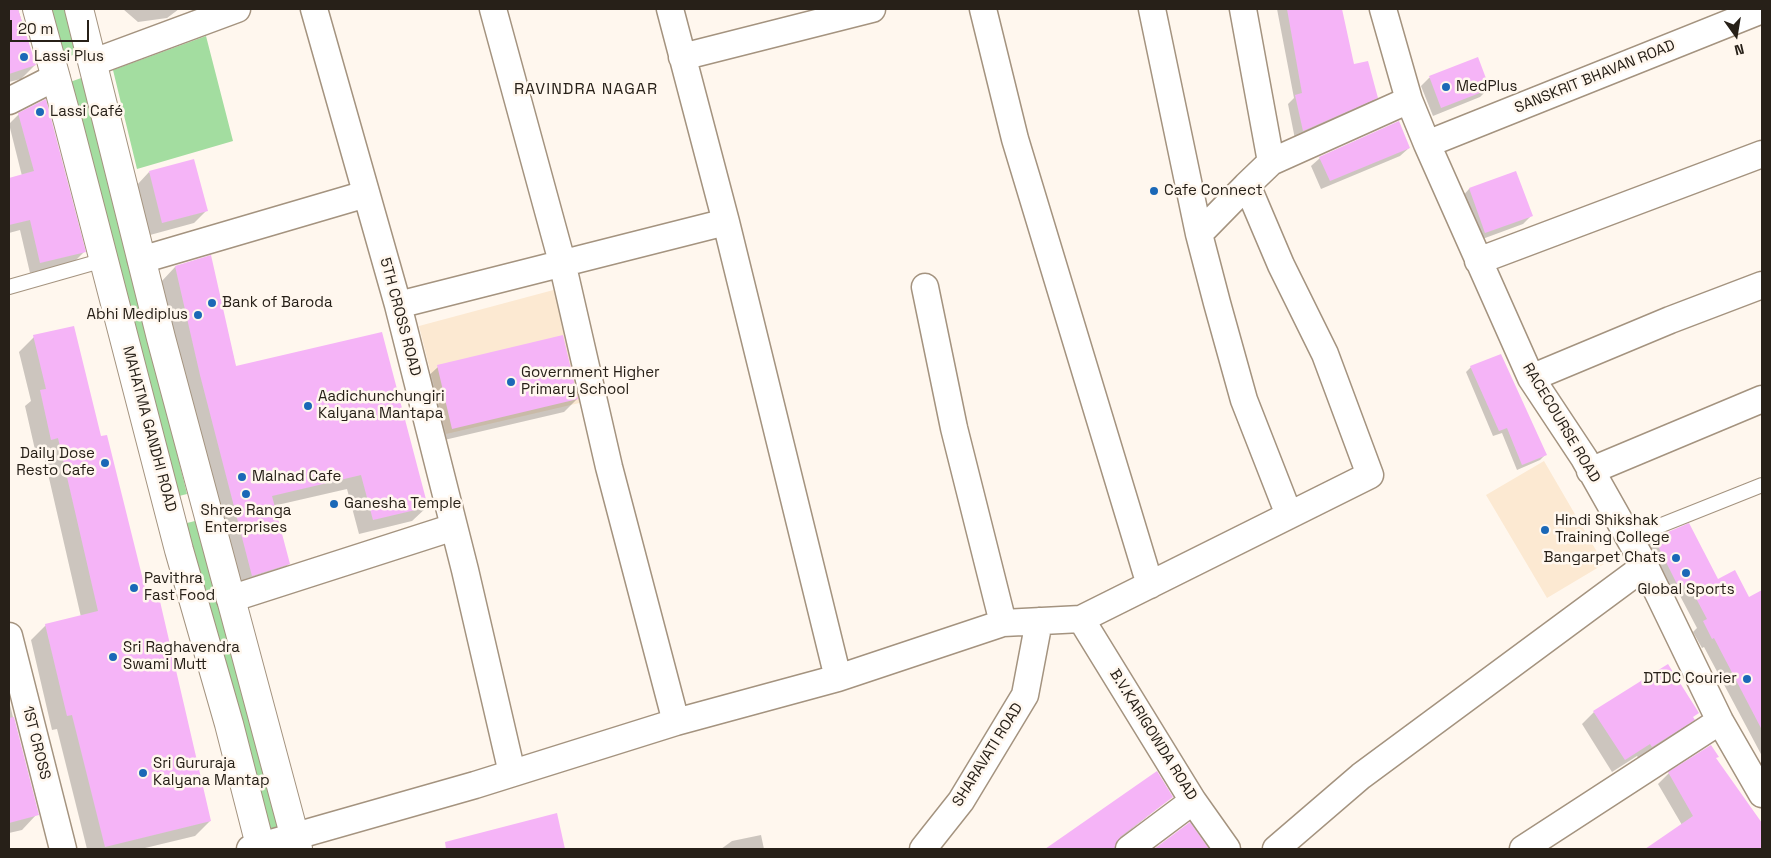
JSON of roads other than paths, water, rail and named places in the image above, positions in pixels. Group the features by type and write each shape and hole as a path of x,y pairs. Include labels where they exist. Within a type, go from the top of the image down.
{"street":[{"name":"MAHATMA GANDHI ROAD","path":"36,9 56,77 179,550 229,724 257,848"},
{"path":"79,9 94,62 141,260 230,599 297,843"},
{"path":"9,101 56,77 237,9"},
{"name":"5TH CROSS ROAD","path":"314,9 398,306 454,527 512,773"},
{"path":"493,9 562,262 609,467 676,722"},
{"path":"670,9 726,222 838,678"},
{"path":"983,9 1015,140 1150,584"},
{"path":"1152,9 1199,234 1244,400 1289,516"},
{"path":"1242,9 1271,162"},
{"name":"RACECOURSE ROAD","path":"1383,9 1410,100 1427,144 1531,378 1584,458 1645,566 1720,721 1753,757 1762,794"},
{"path":"682,57 859,10"},
{"name":"SANSKRIT BHAVAN ROAD","path":"1427,144 1762,10"},
{"path":"1199,234 1271,162 1410,100"},
{"path":"1478,261 1762,154"},
{"path":"257,848 297,843 676,722 838,678 1003,623 1081,619 1370,475 1325,354 1281,265 1247,185"},
{"path":"141,260 366,194"},
{"path":"398,306 562,262 726,222"},
{"path":"1531,378 1670,320 1762,285"},
{"path":"925,287 954,428 1003,623"},
{"path":"1590,470 1762,399"},
{"path":"170,510 205,503"},
{"path":"230,599 454,527"},
{"path":"1276,849 1361,776 1645,566"},
{"name":"B.V.KARIGOWDA ROAD","path":"1081,619 1194,801 1227,849"},
{"name":"SHARAVATI ROAD","path":"923,849 960,801 1024,695 1039,621"},
{"name":"1ST CROSS","path":"9,636 62,849"},
{"path":"1523,849 1720,721"},
{"path":"1129,849 1194,801"}],"lane":[{"path":"9,287 104,260"},
{"path":"1629,538 1762,485"}],"place":[{"name":"Lassi Plus","path":"24,57"},
{"name":"MedPlus","path":"1446,87"},
{"name":"Lassi Café","path":"40,112"},
{"name":"Cafe Connect","path":"1154,191"},
{"name":"Bank of Baroda","path":"212,303"},
{"name":"Abhi Mediplus","path":"198,315"},
{"name":"Government Higher Primary School","path":"511,382"},
{"name":"Aadichunchungiri Kalyana Mantapa","path":"308,406"},
{"name":"Daily Dose Resto Cafe","path":"105,463"},
{"name":"Malnad Cafe","path":"242,477"},
{"name":"Shree Ranga Enterprises","path":"246,494"},
{"name":"Ganesha Temple","path":"334,504"},
{"name":"Hindi Shikshak Training College","path":"1545,530"},
{"name":"Bangarpet Chats","path":"1676,558"},
{"name":"Global Sports","path":"1686,573"},
{"name":"Pavithra Fast Food","path":"134,588"},
{"name":"Sri Raghavendra Swami Mutt","path":"113,657"},
{"name":"DTDC Courier","path":"1747,679"},
{"name":"Sri Gururaja Kalyana Mantap","path":"143,773"}],"district":[{"name":"RAVINDRA NAGAR","path":"586,90"}]}
